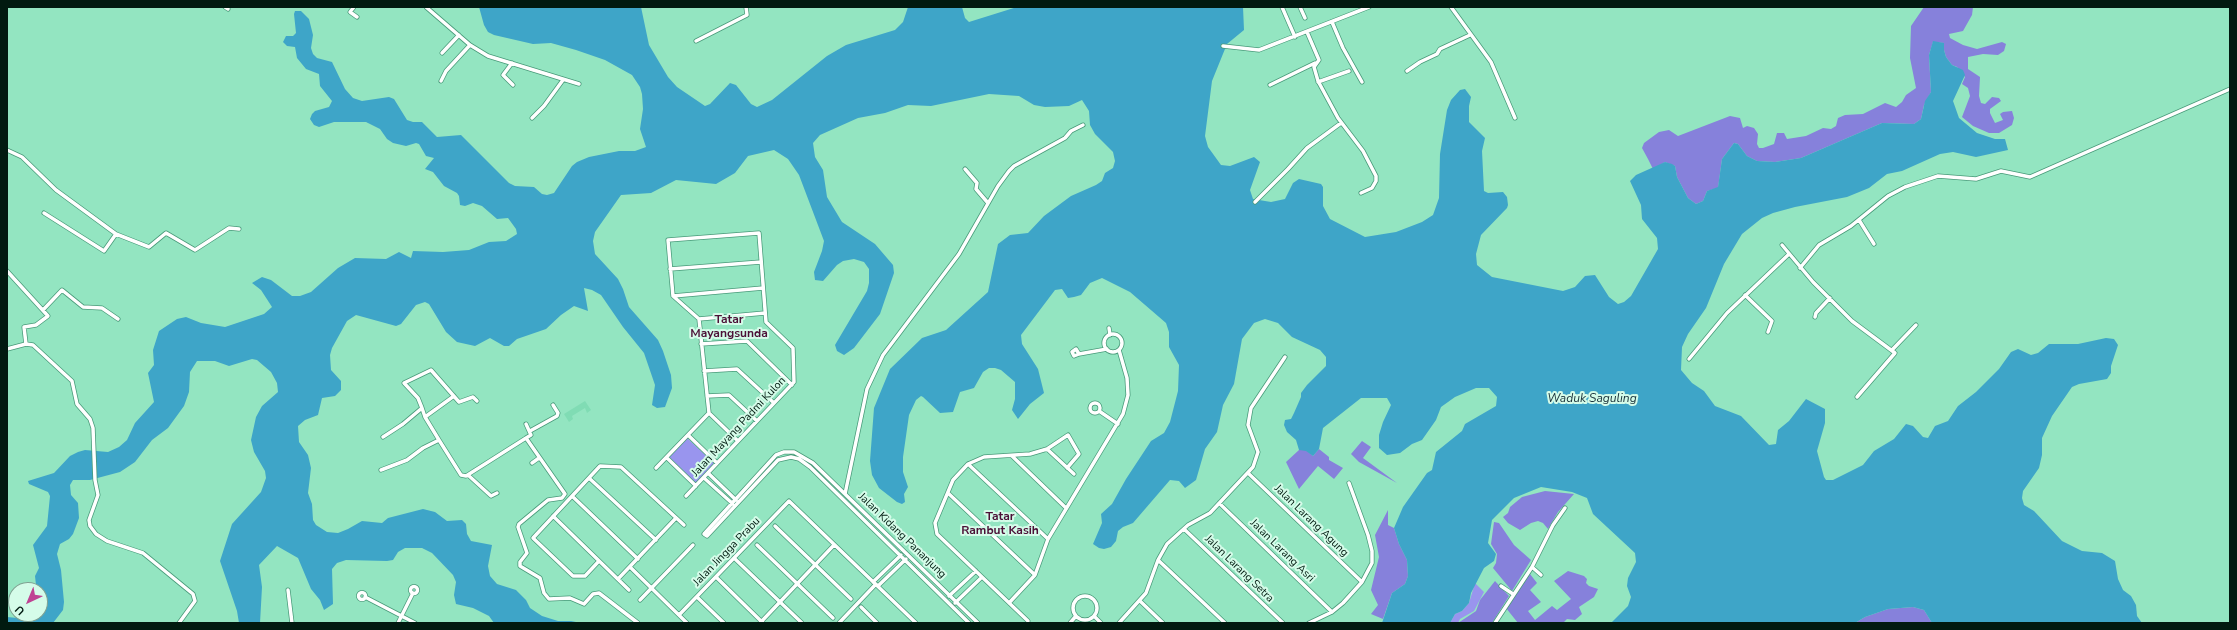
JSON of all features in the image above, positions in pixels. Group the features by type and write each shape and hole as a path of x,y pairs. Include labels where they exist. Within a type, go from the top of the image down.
{"street":[{"path":"354,7 350,12 357,17"},
{"path":"426,7 470,45 488,56 579,84"},
{"path":"696,41 747,15 746,7"},
{"path":"1282,7 1295,37"},
{"path":"1300,7 1305,18"},
{"path":"1223,46 1257,50 1295,37 1361,8 1369,7"},
{"path":"1451,7 1470,36 1495,69 1515,118"},
{"path":"1332,22 1343,48 1362,82"},
{"path":"1307,32 1318,62"},
{"path":"442,53 459,34"},
{"path":"1407,72 1420,62 1437,54 1440,48 1470,36"},
{"path":"441,82 446,72 470,45"},
{"path":"1318,62 1314,68 1318,82 1341,123 1363,151 1376,176 1376,181 1372,188 1361,193"},
{"path":"1270,84 1318,62"},
{"path":"512,63 503,75 513,85"},
{"path":"1318,82 1350,71"},
{"path":"532,118 544,106 563,80"},
{"path":"1800,268 1819,246 1859,220 1896,191 1930,177 1945,176 1976,179 2001,171 2030,177 2230,89"},
{"path":"1255,202 1288,170 1306,148 1341,123"},
{"path":"845,494 867,389 883,355 959,254 998,186 1014,166 1065,138 1071,131 1083,125"},
{"path":"7,150 22,157 56,190 116,234 149,247 166,233 195,250 228,228 240,229"},
{"path":"965,169 976,183 976,189 988,203"},
{"path":"44,213 103,251 116,234"},
{"path":"1859,220 1874,244"},
{"name":"Jalan Mayang Padmi Kulon","path":"670,268 668,240 759,233 766,322 793,348 794,382 792,385 686,496"},
{"path":"1782,245 1788,255 1800,268 1857,325 1892,350 1895,354 1857,397"},
{"path":"1689,359 1708,333 1745,295 1788,255"},
{"path":"738,441 709,413 699,319 674,296 670,268 761,262"},
{"path":"7,271 48,316 45,320 36,325 24,328 26,344"},
{"path":"674,296 763,288"},
{"path":"44,310 62,290 83,307 102,308 118,319"},
{"path":"1745,295 1772,321 1768,332"},
{"path":"1815,317 1816,313 1830,298"},
{"path":"699,319 765,313"},
{"path":"1892,350 1916,325"},
{"path":"1109,328 1110,335"},
{"path":"1107,349 1104,341 1110,335"},
{"path":"1009,602 1034,575 1048,538 1106,440 1118,424 1128,395 1127,378 1119,350 1122,343 1119,337 1110,335"},
{"path":"702,344 747,342 792,385"},
{"path":"7,349 26,344 37,348 72,381 77,404 90,419 93,428 95,480 98,496 89,520 93,531 107,541 143,553 195,596 195,601 179,623"},
{"path":"1079,354 1107,349 1115,352 1119,350"},
{"path":"1119,623 1140,602 1146,593 1158,560 1168,544 1184,529 1210,513 1248,473 1256,460 1258,452 1248,425 1250,408 1285,357"},
{"path":"704,371 737,369 774,403"},
{"path":"477,402 472,398 461,402 433,371 427,372 404,383 418,398 425,417 461,475 468,475 531,435 526,424"},
{"path":"707,396 728,395 757,421"},
{"path":"425,417 454,396"},
{"path":"530,431 557,416 558,413 553,404"},
{"path":"383,437 399,427 422,408"},
{"path":"1099,411 1118,424"},
{"path":"656,468 709,413"},
{"path":"688,435 717,463"},
{"path":"1028,621 937,534 935,523 953,480 968,464 984,457 1030,454 1047,449 1068,435 1079,454 1067,468"},
{"path":"526,438 538,458 565,495 562,498 548,500 519,524 518,527 527,553 520,562 520,566 540,578 544,593 549,598 570,598 584,604 593,594 599,593 638,623"},
{"path":"381,470 408,460 423,448 439,440"},
{"path":"1047,449 1074,474"},
{"name":"Jalan Kidang Pananjung","path":"969,623 810,467 799,459 791,457 778,460 707,536 704,536 704,533 776,455 784,452 794,452 818,467 978,623"},
{"path":"1012,456 1066,507"},
{"path":"532,463 538,458"},
{"path":"667,458 696,486"},
{"path":"968,464 1048,538"},
{"path":"599,561 585,576 573,576 533,538 600,466 621,467 684,525"},
{"path":"814,471 818,467"},
{"path":"708,473 739,503"},
{"name":"Jalan Larang Agung","path":"1248,473 1362,582"},
{"path":"468,475 491,496 497,493"},
{"path":"589,478 656,540"},
{"path":"704,478 735,507"},
{"path":"1309,623 1318,621 1332,612 1362,582 1372,563 1372,550 1349,483"},
{"path":"948,493 1034,575"},
{"path":"572,496 638,559"},
{"name":"Jalan Jingga Prabu","path":"679,615 789,501 834,545"},
{"name":"Jalan Larang Asri","path":"1219,503 1332,612"},
{"path":"1495,623 1532,567 1553,525 1565,508"},
{"path":"553,516 629,590"},
{"path":"618,579 676,518"},
{"path":"775,526 851,598"},
{"name":"Jalan Larang Setra","path":"1184,529 1283,623"},
{"path":"640,600 693,544"},
{"path":"757,545 833,618"},
{"path":"716,577 761,622 834,545 916,623"},
{"path":"839,623 905,552"},
{"path":"875,584 909,556"},
{"path":"734,558 802,623"},
{"path":"1158,560 1225,623"},
{"path":"630,567 687,623"},
{"path":"1532,567 1541,575"},
{"path":"946,600 976,571"},
{"path":"952,606 982,577"},
{"path":"1502,586 1514,594"},
{"path":"288,590 292,623"},
{"path":"398,623 413,593"},
{"path":"1085,595 1095,600 1097,606 1094,616 1082,622 1076,616 1073,611 1075,600 1085,595"},
{"path":"365,597 416,623"},
{"path":"697,597 724,623"},
{"path":"1140,602 1162,623"},
{"path":"861,608 877,623"},
{"path":"1070,623 1076,616"},
{"path":"1094,616 1101,623"}],"shaded area":[{"path":"1924,7 1973,7 1972,15 1963,31 1949,34 1950,38 1963,45 1977,49 2002,42 2006,44 2004,51 1998,55 1983,54 1968,57 1968,69 1980,77 1979,96 1981,103 1985,104 1992,97 1999,98 2001,101 1990,109 1990,113 1995,123 2003,120 2000,114 2003,112 2012,111 2014,118 2012,125 1999,133 1989,133 1973,126 1962,117 1970,96 1968,88 1962,84 1965,77 1946,57 1944,43 1933,42 1929,55 1931,92 1924,105 1921,119 1914,124 1882,123 1801,158 1775,162 1757,161 1747,156 1738,144 1734,143 1722,159 1718,188 1707,191 1703,201 1696,204 1688,198 1677,177 1675,166 1665,162 1653,169 1642,148 1644,143 1659,132 1669,130 1678,136 1730,116 1740,118 1743,128 1747,126 1754,128 1758,134 1757,144 1759,148 1763,148 1774,144 1777,133 1784,133 1787,139 1806,136 1823,128 1831,129 1836,126 1838,118 1845,115 1863,114 1885,103 1896,107 1902,102 1906,95 1916,88 1910,58 1911,26"},
{"path":"585,401 591,410 587,413 585,408 572,416 573,419 569,422 564,414"},
{"path":"687,438 714,463 696,483 669,457"},
{"path":"1362,441 1371,447 1363,458 1397,483 1359,462 1351,454"},
{"path":"1319,449 1329,457 1329,460 1343,468 1334,479 1318,466 1299,489 1286,462 1299,450 1306,450 1313,456"},
{"path":"1545,491 1574,494 1558,512 1548,529 1543,523 1538,521 1531,523 1520,530 1508,523 1503,517 1508,513 1510,507 1522,497"},
{"path":"1388,510 1388,525 1394,528 1399,544 1407,560 1408,576 1405,584 1392,593 1383,619 1371,614 1378,605 1371,590 1379,557 1375,535"},
{"path":"1494,522 1499,523 1514,545 1531,560 1512,591 1493,568 1496,563 1497,554 1491,544"},
{"path":"1568,571 1584,576 1587,579 1586,583 1589,586 1598,589 1594,597 1579,607 1582,614 1575,620 1567,619 1563,623 1518,623 1506,608 1530,574 1537,583 1530,590 1541,602 1528,611 1535,620 1552,606 1557,610 1571,599 1554,581"},
{"path":"1495,581 1509,596 1492,623 1458,623 1476,611 1480,600"},
{"path":"1475,583 1484,592 1474,611 1460,619 1458,623 1450,623 1455,614 1462,611 1469,603"},
{"path":"1913,607 1924,610 1932,623 1855,623 1865,617 1888,609"}],"water":[{"name":"Waduk Saguling","path":"479,7 641,7 649,45 668,77 677,87 705,106 710,104 730,83 736,85 751,104 757,107 772,100 827,56 846,45 895,30 903,22 908,7 962,7 965,18 969,22 1017,7 1243,7 1244,30 1227,44 1212,81 1205,136 1208,147 1221,165 1230,166 1254,157 1260,162 1250,190 1253,199 1271,202 1285,199 1293,183 1299,179 1321,184 1323,187 1323,206 1330,219 1365,237 1396,232 1422,222 1433,215 1439,198 1440,154 1447,110 1451,100 1460,90 1465,89 1471,97 1469,106 1469,122 1485,138 1482,151 1484,191 1488,193 1503,192 1507,197 1508,205 1507,208 1481,235 1476,254 1477,265 1492,277 1563,291 1575,287 1585,276 1595,275 1609,297 1618,304 1624,302 1631,296 1658,249 1657,238 1642,219 1641,205 1630,181 1636,175 1665,162 1672,164 1675,166 1677,177 1688,198 1696,204 1703,201 1707,191 1718,187 1722,159 1734,143 1738,144 1747,156 1757,161 1775,162 1801,158 1882,123 1914,124 1921,119 1925,101 1931,92 1929,55 1933,41 1944,43 1946,57 1952,65 1963,70 1965,75 1953,101 1959,118 1977,133 1995,139 2005,139 2008,150 1976,157 1953,152 1940,154 1902,171 1887,174 1869,188 1847,197 1795,207 1773,213 1762,218 1742,234 1724,264 1706,308 1688,334 1682,347 1681,370 1692,383 1704,391 1715,406 1741,416 1769,445 1776,444 1778,430 1789,421 1806,399 1825,409 1825,423 1817,451 1824,477 1826,480 1833,480 1863,465 1874,451 1894,439 1906,424 1913,426 1923,437 1928,438 1935,426 1948,421 1958,406 1976,392 1999,369 2011,352 2018,349 2031,355 2038,353 2049,344 2078,344 2106,338 2114,339 2118,345 2111,366 2111,373 2107,379 2079,384 2072,387 2052,416 2042,438 2042,455 2039,468 2023,491 2022,498 2024,505 2034,511 2062,541 2082,551 2102,553 2115,561 2118,579 2123,590 2131,596 2136,605 2137,616 2142,623 1932,623 1924,610 1913,607 1888,609 1865,617 1855,623 1611,623 1628,606 1631,597 1627,586 1628,578 1636,562 1635,553 1593,514 1587,498 1572,492 1541,487 1514,498 1492,520 1488,543 1496,554 1494,561 1484,568 1471,593 1469,603 1462,611 1455,614 1450,623 1382,623 1392,593 1405,584 1408,576 1407,560 1399,544 1394,528 1403,507 1427,473 1432,470 1436,452 1462,431 1465,424 1496,406 1497,397 1489,388 1476,388 1455,397 1441,407 1436,420 1422,440 1412,444 1400,453 1387,455 1379,448 1379,435 1391,405 1387,398 1361,398 1323,428 1319,449 1313,456 1306,451 1299,450 1296,440 1287,432 1284,425 1285,420 1291,419 1301,397 1301,393 1326,366 1326,357 1320,350 1292,337 1278,323 1265,319 1254,323 1242,339 1234,384 1223,405 1217,432 1205,449 1196,480 1185,488 1179,481 1170,480 1133,523 1118,531 1116,541 1111,547 1104,549 1099,548 1093,544 1102,523 1101,514 1112,504 1126,479 1151,441 1164,433 1170,422 1178,391 1179,365 1169,347 1169,332 1166,323 1130,292 1102,278 1090,283 1081,295 1074,297 1068,298 1062,289 1055,290 1021,335 1022,344 1038,369 1044,393 1030,404 1018,419 1012,410 1015,399 1015,382 1001,370 995,368 989,368 983,372 974,388 960,392 953,412 940,413 921,396 916,400 909,415 903,457 903,472 908,487 904,494 905,502 902,504 897,502 879,488 872,475 870,461 874,408 890,369 922,338 946,330 988,292 998,244 1010,235 1028,233 1044,216 1071,196 1102,181 1105,173 1113,168 1115,161 1113,152 1095,134 1090,125 1089,111 1082,100 1069,106 1045,107 1034,105 1019,96 989,94 931,106 908,105 885,113 858,118 820,135 813,143 815,157 823,170 827,197 842,222 875,244 893,265 894,273 880,314 854,348 844,355 837,351 835,345 867,291 869,283 869,269 864,262 854,259 843,261 837,265 823,281 815,280 814,272 824,241 799,175 788,159 774,150 748,156 735,173 716,184 676,180 651,193 621,195 595,232 593,241 595,254 618,279 629,307 658,340 663,351 671,375 672,388 665,407 657,408 652,405 655,385 644,353 623,327 601,295 592,290 584,288 588,311 574,306 561,315 546,329 517,339 509,346 504,346 490,338 475,346 457,342 446,332 429,304 425,302 416,305 401,324 396,326 356,315 347,321 332,348 330,355 331,370 341,381 341,390 335,396 322,398 318,415 305,420 298,426 299,442 308,455 311,468 308,493 312,504 313,520 316,525 327,532 338,533 362,521 382,523 388,518 423,509 435,512 447,521 462,520 466,524 467,534 471,541 492,545 488,566 490,576 497,584 516,590 526,600 530,608 542,616 558,621 581,623 494,623 489,616 473,608 456,604 454,595 456,582 453,575 432,553 422,548 405,548 398,552 393,560 346,560 337,563 332,569 333,604 324,610 320,600 311,589 298,558 277,546 259,565 262,587 260,623 239,623 237,611 220,561 232,524 261,492 266,478 265,471 254,452 251,440 256,417 262,406 278,392 277,383 271,372 257,360 252,359 229,366 215,361 197,361 190,372 189,392 184,406 168,428 152,440 135,462 120,472 90,480 73,480 70,485 71,495 78,503 79,518 73,534 69,539 60,544 57,554 61,570 64,602 63,610 53,623 7,622 7,617 8,622 48,622 48,582 36,582 35,576 39,568 33,545 47,526 50,496 48,492 29,484 28,481 54,473 70,456 78,452 85,450 108,452 119,447 127,440 135,423 154,402 148,373 154,365 153,350 159,331 177,319 186,317 201,323 225,327 264,314 272,307 261,290 252,283 262,277 271,280 292,296 300,296 311,292 338,268 355,258 386,259 399,252 411,258 413,251 443,252 469,250 489,242 506,241 517,234 516,229 508,218 497,219 482,206 473,203 465,206 460,205 459,196 457,193 444,186 433,172 425,169 434,158 426,156 419,144 416,143 406,146 393,143 387,139 380,129 366,122 334,122 319,127 314,125 310,119 312,114 315,111 329,107 332,101 320,86 319,74 306,69 297,58 295,47 287,46 283,42 286,36 293,36 296,33 295,11 301,11 309,19 313,35 311,48 313,54 317,58 332,62 345,89 353,98 362,101 389,97 394,99 407,120 422,122 437,137 461,135 509,183 515,186 534,187 542,194 547,195 554,193 572,166 577,162 589,157 619,151 635,151 646,147 640,129 643,109 642,94 640,87 632,75 605,60 576,50 551,43 533,44 494,35 488,32 484,25"}],"district":[{"name":"Tatar Mayangsunda","path":"729,327"},
{"name":"Tatar Rambut Kasih","path":"1000,524"}]}
